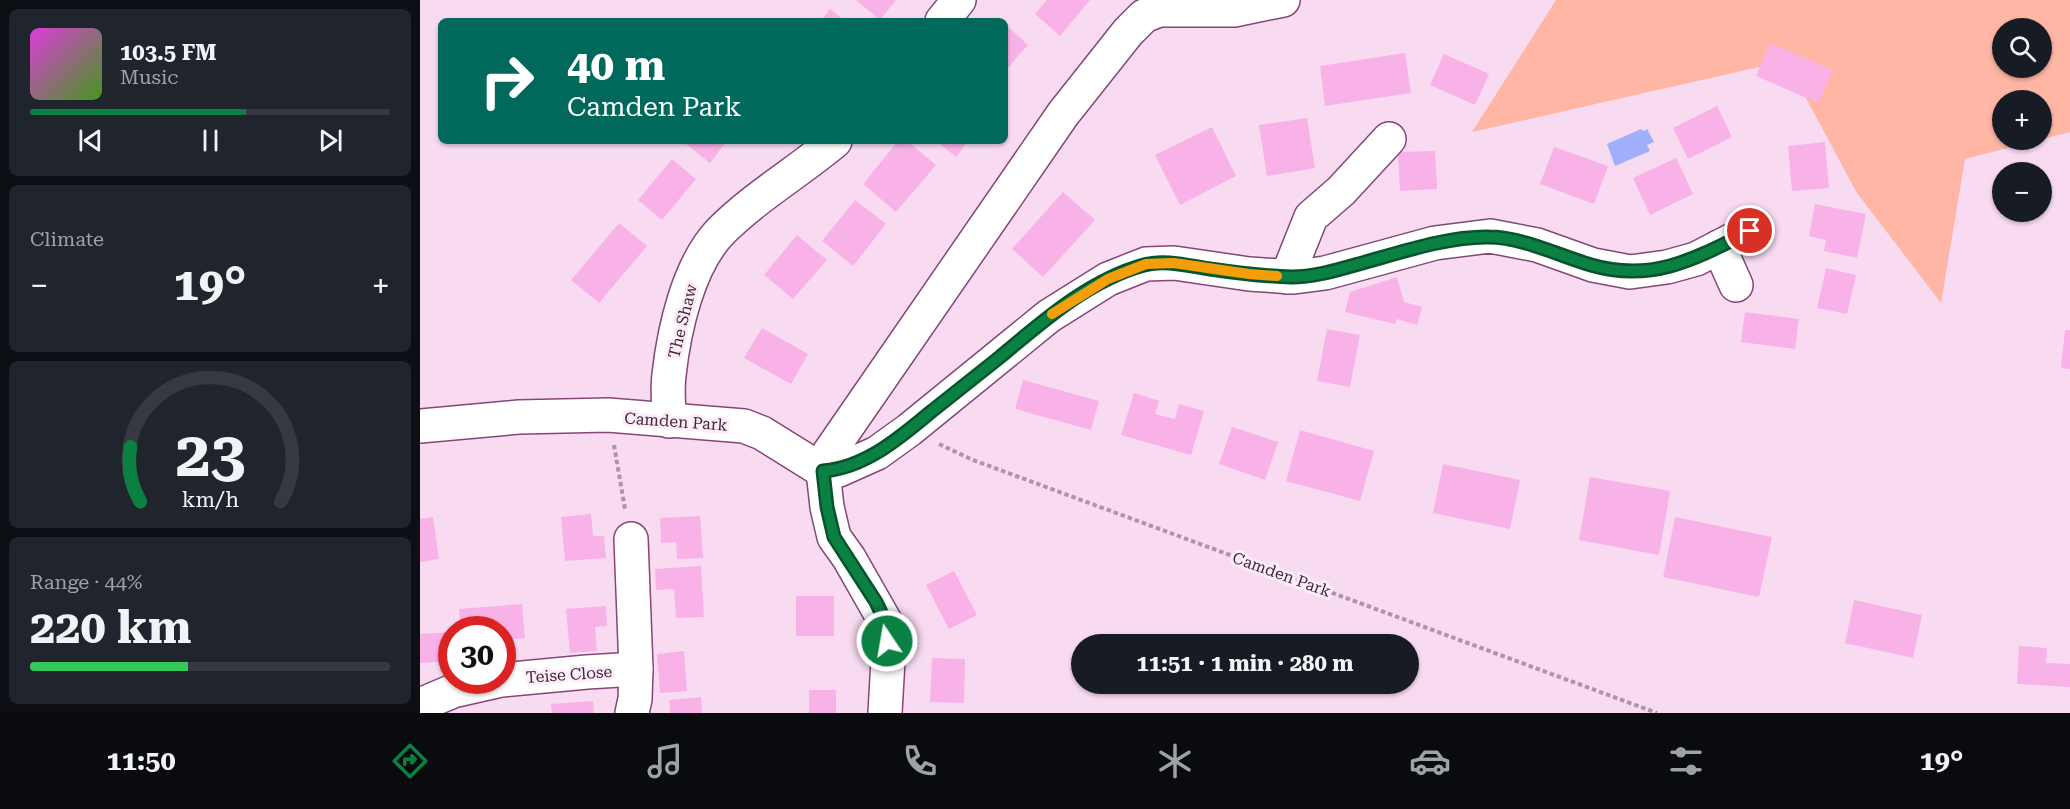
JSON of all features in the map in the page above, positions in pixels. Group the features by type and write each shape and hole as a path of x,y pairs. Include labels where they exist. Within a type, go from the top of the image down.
{"street":[{"path":"944,18 958,0"},
{"path":"885,713 888,660 886,623 849,558 834,537 827,507 823,471 829,453 1063,114 1128,32 1144,16 1159,10 1234,10 1283,0"},
{"path":"1287,277 1311,217 1341,191 1389,139"},
{"name":"The Shaw","path":"669,421 669,377 681,311 696,267 719,233 759,197 803,167 831,144"},
{"path":"823,471 839,470 876,453 909,430 1049,316 1108,279 1146,264 1174,263 1287,277 1325,273 1435,243 1490,236 1537,246 1593,266 1630,272 1696,259 1750,231"},
{"path":"1719,247 1736,285"},
{"name":"Camden Park","path":"420,426 519,417 608,416 744,426 762,433 823,471"},
{"name":"Teise Close","path":"631,539 636,669 632,713"},
{"name":"Teise Close","path":"516,679 636,669"},
{"path":"420,705 446,694"}],"path":[{"path":"608,416 631,539"},
{"name":"Camden Park","path":"909,430 973,460 1658,713"}],"shaded area":[{"path":"1556,0 2070,0 2070,132 2052,136 2052,90 1992,90 1992,150 2000,150 1965,159 1941,303 1857,193 1786,61 1472,132"}],"water":[{"path":"1641,129 1644,131 1647,129 1654,142 1647,145 1650,151 1615,166 1607,144"}],"building":[{"path":"856,0 896,0 882,18 878,18"},
{"path":"1047,0 1090,0 1060,36 1035,14"},
{"path":"830,9 841,18 823,18"},
{"path":"1008,27 1028,45 1008,68"},
{"path":"1770,43 1833,70 1818,103 1756,76"},
{"path":"1405,53 1411,93 1325,106 1320,66"},
{"path":"1444,54 1489,74 1475,105 1430,85"},
{"path":"1717,106 1732,137 1688,159 1673,128"},
{"path":"1307,118 1315,168 1267,176 1259,125"},
{"path":"1212,127 1236,176 1180,205 1155,155"},
{"path":"1825,142 1829,188 1792,191 1788,146"},
{"path":"686,144 725,144 710,163"},
{"path":"896,144 911,144 936,165 896,212 863,184"},
{"path":"940,144 966,144 956,157"},
{"path":"1554,147 1608,166 1594,204 1540,184"},
{"path":"1435,151 1437,189 1400,191 1398,152"},
{"path":"1676,158 1693,194 1650,215 1633,178"},
{"path":"672,159 696,179 662,220 638,200"},
{"path":"1063,192 1095,220 1043,277 1012,249"},
{"path":"855,200 886,224 853,266 822,241"},
{"path":"1815,204 1866,214 1857,258 1824,251 1826,240 1809,236"},
{"path":"619,223 647,246 599,303 571,280"},
{"path":"797,235 827,260 793,299 764,275"},
{"path":"1826,268 1856,275 1847,314 1817,308"},
{"path":"1397,277 1404,302 1422,307 1417,325 1397,319 1395,324 1345,312 1350,292"},
{"path":"1745,312 1799,319 1795,349 1741,342"},
{"path":"762,328 808,354 791,384 744,358"},
{"path":"1327,329 1360,335 1350,387 1317,381"},
{"path":"2065,330 2070,330 2070,369 2061,368"},
{"path":"1023,380 1099,401 1091,430 1015,409"},
{"path":"1134,393 1159,401 1155,414 1175,419 1179,404 1204,411 1191,455 1121,435"},
{"path":"1232,427 1278,442 1265,480 1219,464"},
{"path":"1300,430 1374,451 1360,501 1286,481"},
{"path":"1443,464 1520,480 1510,529 1433,513"},
{"path":"1590,477 1670,491 1659,555 1579,540"},
{"path":"591,514 593,536 604,536 606,558 565,561 561,517"},
{"path":"700,516 703,558 677,559 676,542 661,543 660,518"},
{"path":"433,517 439,559 420,562 420,519"},
{"path":"1675,517 1772,537 1759,597 1663,577"},
{"path":"701,566 704,617 676,618 674,589 656,590 655,569"},
{"path":"954,571 977,615 949,629 926,585"},
{"path":"796,596 834,596 834,636 796,636"},
{"path":"1854,600 1922,615 1913,658 1845,643"},
{"path":"522,604 525,638 516,639 516,616 460,616 459,609"},
{"path":"606,606 607,626 595,627 597,651 570,653 566,609"},
{"path":"438,633 438,662 420,663 420,634"},
{"path":"2019,646 2047,648 2046,663 2070,664 2070,687 2017,684"},
{"path":"684,651 687,691 660,693 657,654"},
{"path":"932,658 965,659 964,703 930,702"},
{"path":"809,690 836,690 836,713 809,713"},
{"path":"701,697 702,713 670,713 669,700"},
{"path":"593,701 594,713 552,713 551,704"}],"slow traffic":[{"path":"1052,314 1108,279 1146,264 1174,263 1277,276"}],"route":[{"path":"887,641 886,623 876,602 834,537 827,507 823,471 839,470 876,453 909,430 1049,316 1108,279 1146,264 1174,263 1249,274 1294,277 1325,273 1435,243 1490,236 1537,246 1593,266 1630,272 1667,267 1696,259 1750,231"}]}
